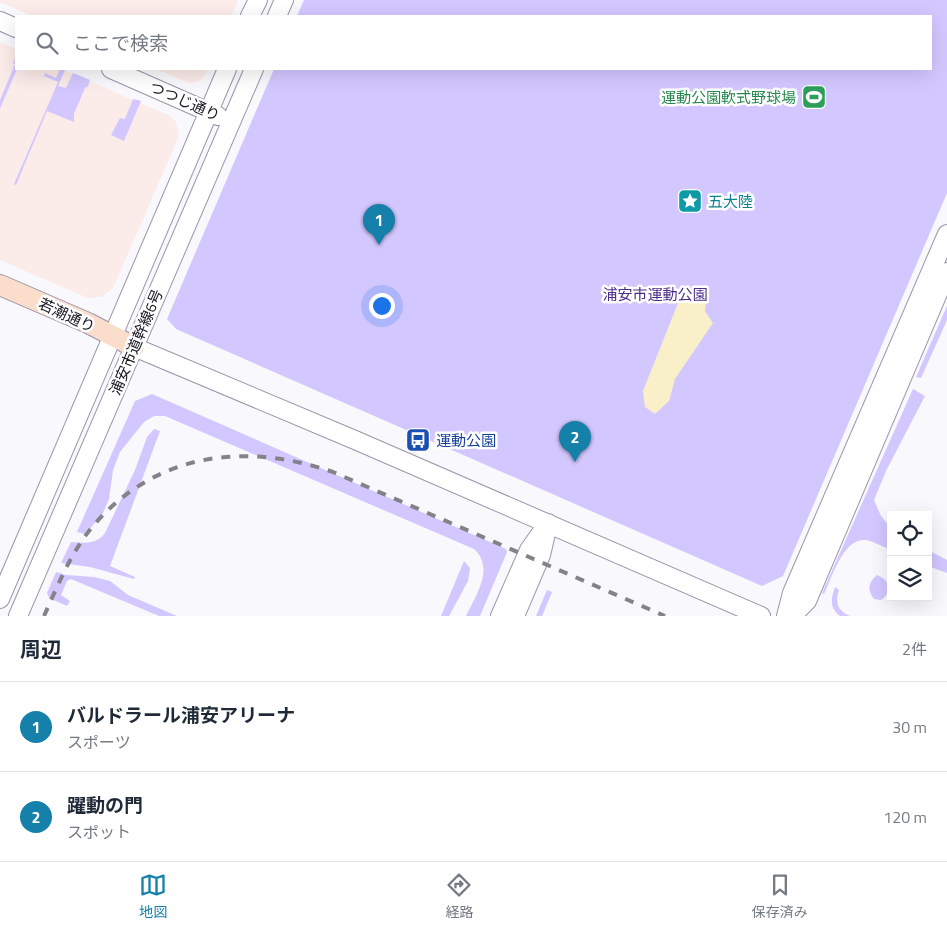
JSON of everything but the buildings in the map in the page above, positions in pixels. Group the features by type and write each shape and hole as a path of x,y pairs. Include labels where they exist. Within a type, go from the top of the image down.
{"main road":[{"name":"若潮通り","path":"0,285 88,323 134,347"}],"street":[{"path":"250,15 258,0"},
{"path":"277,15 284,0"},
{"path":"0,21 15,28"},
{"name":"つつじ通り","path":"113,70 232,122"},
{"name":"浦安市道幹線6号","path":"0,598 227,70"},
{"name":"浦安市道幹線6号","path":"18,616 254,70"},
{"path":"786,616 792,593 947,234"},
{"path":"792,616 807,601 947,272"},
{"path":"134,347 761,616"},
{"path":"500,616 529,550 548,523"},
{"path":"515,616 541,555 548,523"}],"shaded area":[{"path":"0,0 238,0 231,15 31,15 0,2"},
{"path":"0,42 15,49 15,70 63,70 170,116 176,122 179,136 113,288 102,297 88,298 0,260"},
{"path":"158,70 207,70 202,79 189,83"}],"green space":[{"name":"浦安市運動公園","path":"304,0 947,0 947,193 783,576 762,586 176,329 167,319 274,70 932,70 932,15 297,15"},
{"path":"15,64 15,70 17,70 0,109 0,100"},
{"path":"60,70 65,70 58,86 66,88 73,73 90,80 74,114 74,122 47,111 16,185 14,184 58,82 44,76 45,73 56,78"},
{"path":"133,99 141,101 124,141 111,135 120,118 125,119"},
{"path":"947,306 947,320 921,378 916,377"},
{"path":"913,389 925,396 886,471 874,500 881,516 887,523 887,548 865,540 857,541 850,545 839,560 824,594 822,593"},
{"path":"152,394 506,549 507,552 480,616 466,616 482,582 483,565 480,556 474,549 165,416 154,416 144,422 120,452 113,470 109,499 102,515 85,534 77,532 135,401"},
{"path":"154,429 160,431 110,566 135,577 134,579 90,567 61,563 71,542 85,543 98,540 105,533 135,470 147,437"},
{"path":"932,552 947,560 947,573 932,567"},
{"path":"464,561 470,568 468,581 449,616 441,616"},
{"path":"56,572 110,581 128,595 177,616 159,616 71,579 67,581 61,595 70,601 67,606 49,598 47,593"},
{"path":"877,575 887,583 887,594 881,600 874,599 872,596 870,583"},
{"path":"835,587 839,590 838,606 842,612 850,616 840,616 834,610 832,599"},
{"path":"547,590 552,592 542,616 536,616"}],"sand":[{"path":"692,291 707,295 705,311 713,323 675,379 669,401 655,414 645,407 643,391 680,298"}],"railway":[{"path":"44,616 65,569 85,536 118,501 145,482 174,468 204,460 235,456 268,457 333,472 665,616"}],"place":[{"name":"運動公園軟式野球場","path":"814,97"},
{"name":"五大陸","path":"690,201"},
{"name":"バルドラール浦安アリーナ","path":"379,245"},
{"name":"運動公園","path":"418,440"},
{"name":"躍動の門","path":"575,462"}]}
